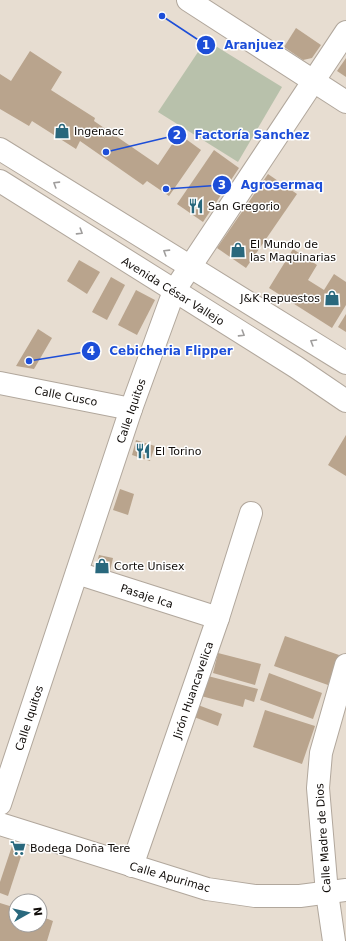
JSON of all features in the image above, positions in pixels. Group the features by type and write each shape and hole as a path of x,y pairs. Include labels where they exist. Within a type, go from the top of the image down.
{"street":[{"path":"188,0 346,102"},
{"name":"Calle Iquitos","path":"0,804 132,408 174,291 188,267 346,32"},
{"path":"0,149 188,267 346,363"},
{"name":"Avenida César Vallejo","path":"0,181 296,367 346,401"},
{"name":"Calle Cusco","path":"0,383 132,408"},
{"name":"Jirón Huancavelica","path":"132,866 218,618 251,513"},
{"name":"Pasaje Ica","path":"77,573 218,618"},
{"name":"Calle Madre de Dios","path":"334,941 337,892 318,788 322,753 346,665"},
{"name":"Calle Apurimac","path":"0,824 207,889 254,896 300,896 337,892"}],"green space":[{"path":"206,40 282,87 238,162 158,112"}],"building":[{"path":"296,28 321,45 312,58 303,60 284,47"},
{"path":"30,51 62,72 51,90 95,118 94,121 158,165 179,134 201,150 169,196 147,181 143,185 80,141 76,149 32,121 29,126 0,109 0,74 11,81"},
{"path":"346,58 346,77 337,71"},
{"path":"214,150 239,168 203,222 177,204"},
{"path":"268,174 297,194 246,268 217,248"},
{"path":"293,249 317,265 308,280 324,290 334,274 346,282 346,305 332,328 269,288"},
{"path":"79,260 100,272 87,294 67,281"},
{"path":"111,277 125,285 107,320 92,312"},
{"path":"136,290 155,300 137,335 118,325"},
{"path":"346,314 346,332 338,327"},
{"path":"38,329 52,338 34,369 16,366"},
{"path":"346,435 346,476 328,465"},
{"name":"El Torino","path":"136,440 155,446 150,461 132,455"},
{"path":"120,489 134,494 128,515 113,510"},
{"path":"99,555 113,558 109,576 103,575 96,567"},
{"path":"285,636 339,655 328,685 274,666"},
{"path":"218,653 261,664 255,685 213,673"},
{"path":"269,673 322,693 313,719 260,700"},
{"path":"204,675 258,689 254,702 245,699 243,707 201,696"},
{"path":"198,705 222,714 218,726 194,717"},
{"path":"265,710 315,726 302,764 253,747"},
{"path":"13,843 24,847 8,896 0,893 0,882"},
{"path":"0,903 8,906 8,933 48,933 48,919 53,921 47,941 0,941"}],"place":[{"name":"Aranjuez","path":"162,16"},
{"name":"Ingenacc","path":"62,131"},
{"name":"Factoría Sanchez","path":"106,152"},
{"name":"Agrosermaq","path":"166,189"},
{"name":"San Gregorio","path":"196,206"},
{"name":"El Mundo de las Maquinarias","path":"238,250"},
{"name":"J&K Repuestos","path":"332,298"},
{"name":"Cebicheria Flipper","path":"29,361"},
{"name":"El Torino","path":"143,451"},
{"name":"Corte Unisex","path":"102,566"},
{"name":"Bodega Doña Tere","path":"18,848"}]}
